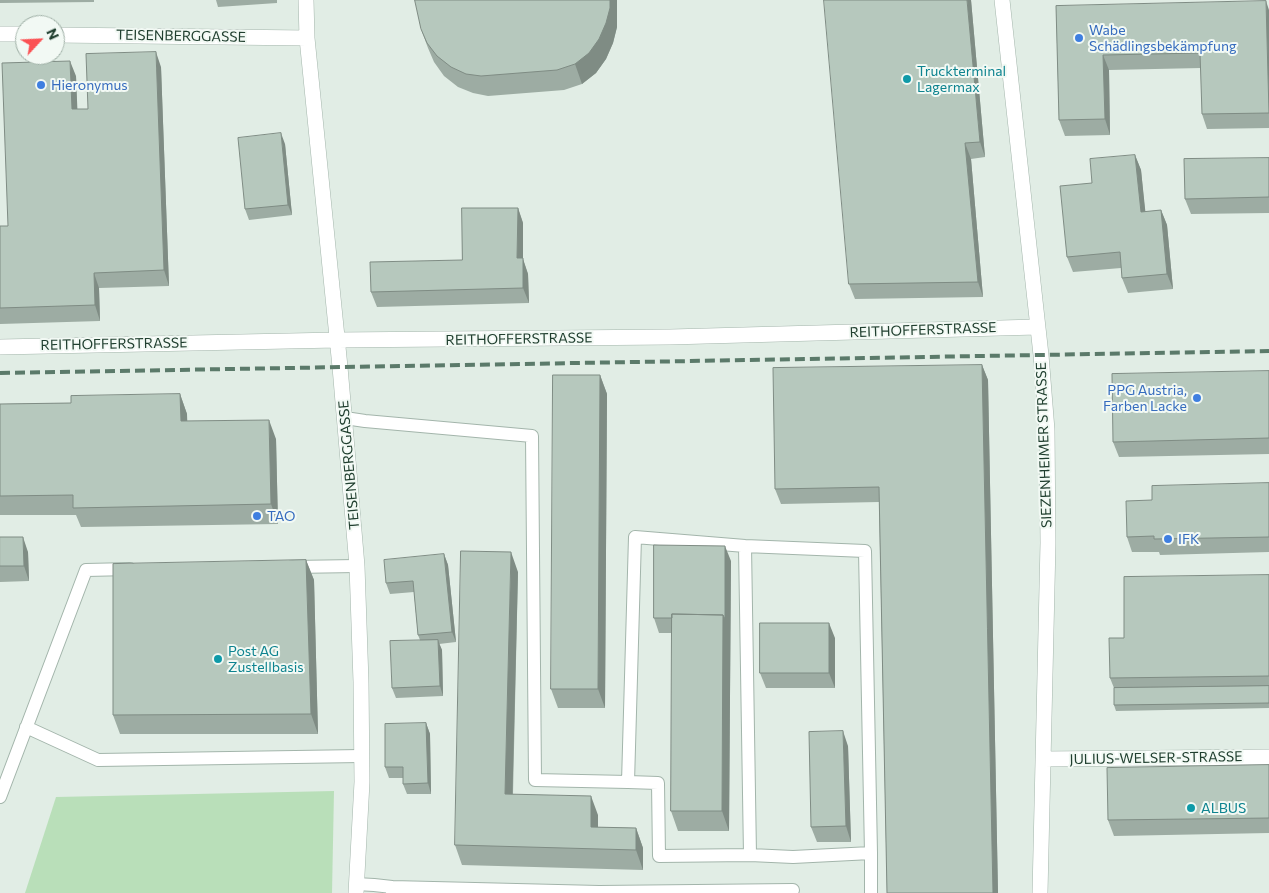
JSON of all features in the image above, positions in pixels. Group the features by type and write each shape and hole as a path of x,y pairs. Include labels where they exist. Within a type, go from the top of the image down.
{"street":[{"name":"TEISENBERGGASSE","path":"306,0 357,566 362,782 356,889"},
{"name":"SIEZENHEIMER STRASSE","path":"1002,0 1041,355 1047,440 1048,553 1040,893"},
{"path":"0,34 15,34"},
{"name":"TEISENBERGGASSE","path":"65,35 308,38"},
{"name":"REITHOFFERSTRASSE","path":"0,346 670,337 1037,327"},
{"name":"JULIUS-WELSER-STRASSE","path":"1043,759 1269,757"}],"lane":[{"path":"345,418 365,422 532,436 535,780 658,783 659,856 750,855 793,857 871,854"},
{"path":"628,782 636,537 745,546 865,551 871,893"},
{"path":"745,546 750,855"},
{"path":"280,567 357,566"},
{"path":"0,797 86,570 144,569"},
{"path":"26,727 98,760 362,756"},
{"path":"356,889 374,885 392,890 599,892 793,890"}],"green space":[{"path":"334,791 332,893 25,893 56,797"}],"building":[{"path":"415,0 610,0 610,8 599,39 589,53 575,64 557,70 481,76 466,74 451,67 437,56 427,43 421,29"},
{"name":"Truckterminal Lagermax","path":"824,0 967,0 980,142 965,143 978,282 849,284"},
{"path":"1266,1 1269,113 1202,114 1200,53 1103,55 1105,119 1059,120 1056,6"},
{"path":"156,52 164,270 94,273 95,305 0,308 0,226 8,226 2,63 15,63 15,65 65,65 65,61 70,61 72,109 88,109 86,54"},
{"path":"281,133 288,205 245,209 238,138"},
{"path":"1135,155 1141,212 1161,210 1167,274 1122,278 1120,252 1067,257 1060,186 1092,183 1090,159"},
{"path":"1269,158 1269,197 1185,199 1184,159"},
{"path":"462,208 518,208 517,258 523,258 523,288 371,292 370,262 462,260"},
{"path":"982,365 993,893 887,893 879,487 775,489 773,368"},
{"path":"1269,371 1269,438 1113,442 1112,374"},
{"path":"553,375 600,375 598,689 551,689"},
{"path":"180,394 181,421 269,420 271,504 73,508 73,495 0,496 0,404 71,403 71,396"},
{"path":"1269,483 1269,537 1154,539 1154,536 1127,537 1126,501 1152,500 1152,486"},
{"path":"0,537 23,537 24,566 0,566"},
{"path":"654,545 725,546 725,619 723,615 672,614 672,618 654,618"},
{"path":"461,551 511,552 505,794 591,796 591,827 636,828 636,850 455,845"},
{"path":"444,554 452,632 418,635 413,581 386,583 384,560"},
{"name":"Post AG Zustellbasis","path":"306,560 311,714 113,715 113,564"},
{"path":"1269,575 1269,676 1110,678 1109,638 1124,638 1124,577"},
{"path":"672,614 723,615 722,811 671,811"},
{"path":"760,623 829,623 829,673 760,673"},
{"path":"438,640 440,686 392,688 390,641"},
{"path":"1269,686 1269,703 1114,705 1114,688"},
{"path":"426,723 428,783 403,784 403,767 385,767 385,724"},
{"path":"843,731 846,826 811,827 809,732"},
{"name":"ALBUS","path":"1269,765 1269,818 1108,820 1107,768"}],"railway":[{"path":"0,373 1269,351"}],"place":[{"name":"Wabe Schädlingsbekämpfung","path":"1079,38"},
{"name":"Truckterminal Lagermax","path":"907,79"},
{"name":"Hieronymus","path":"41,85"},
{"name":"PPG Austria, Farben Lacke","path":"1197,398"},
{"name":"TAO","path":"257,516"},
{"name":"IFK","path":"1168,539"},
{"name":"Post AG Zustellbasis","path":"218,659"},
{"name":"ALBUS","path":"1191,808"}]}
